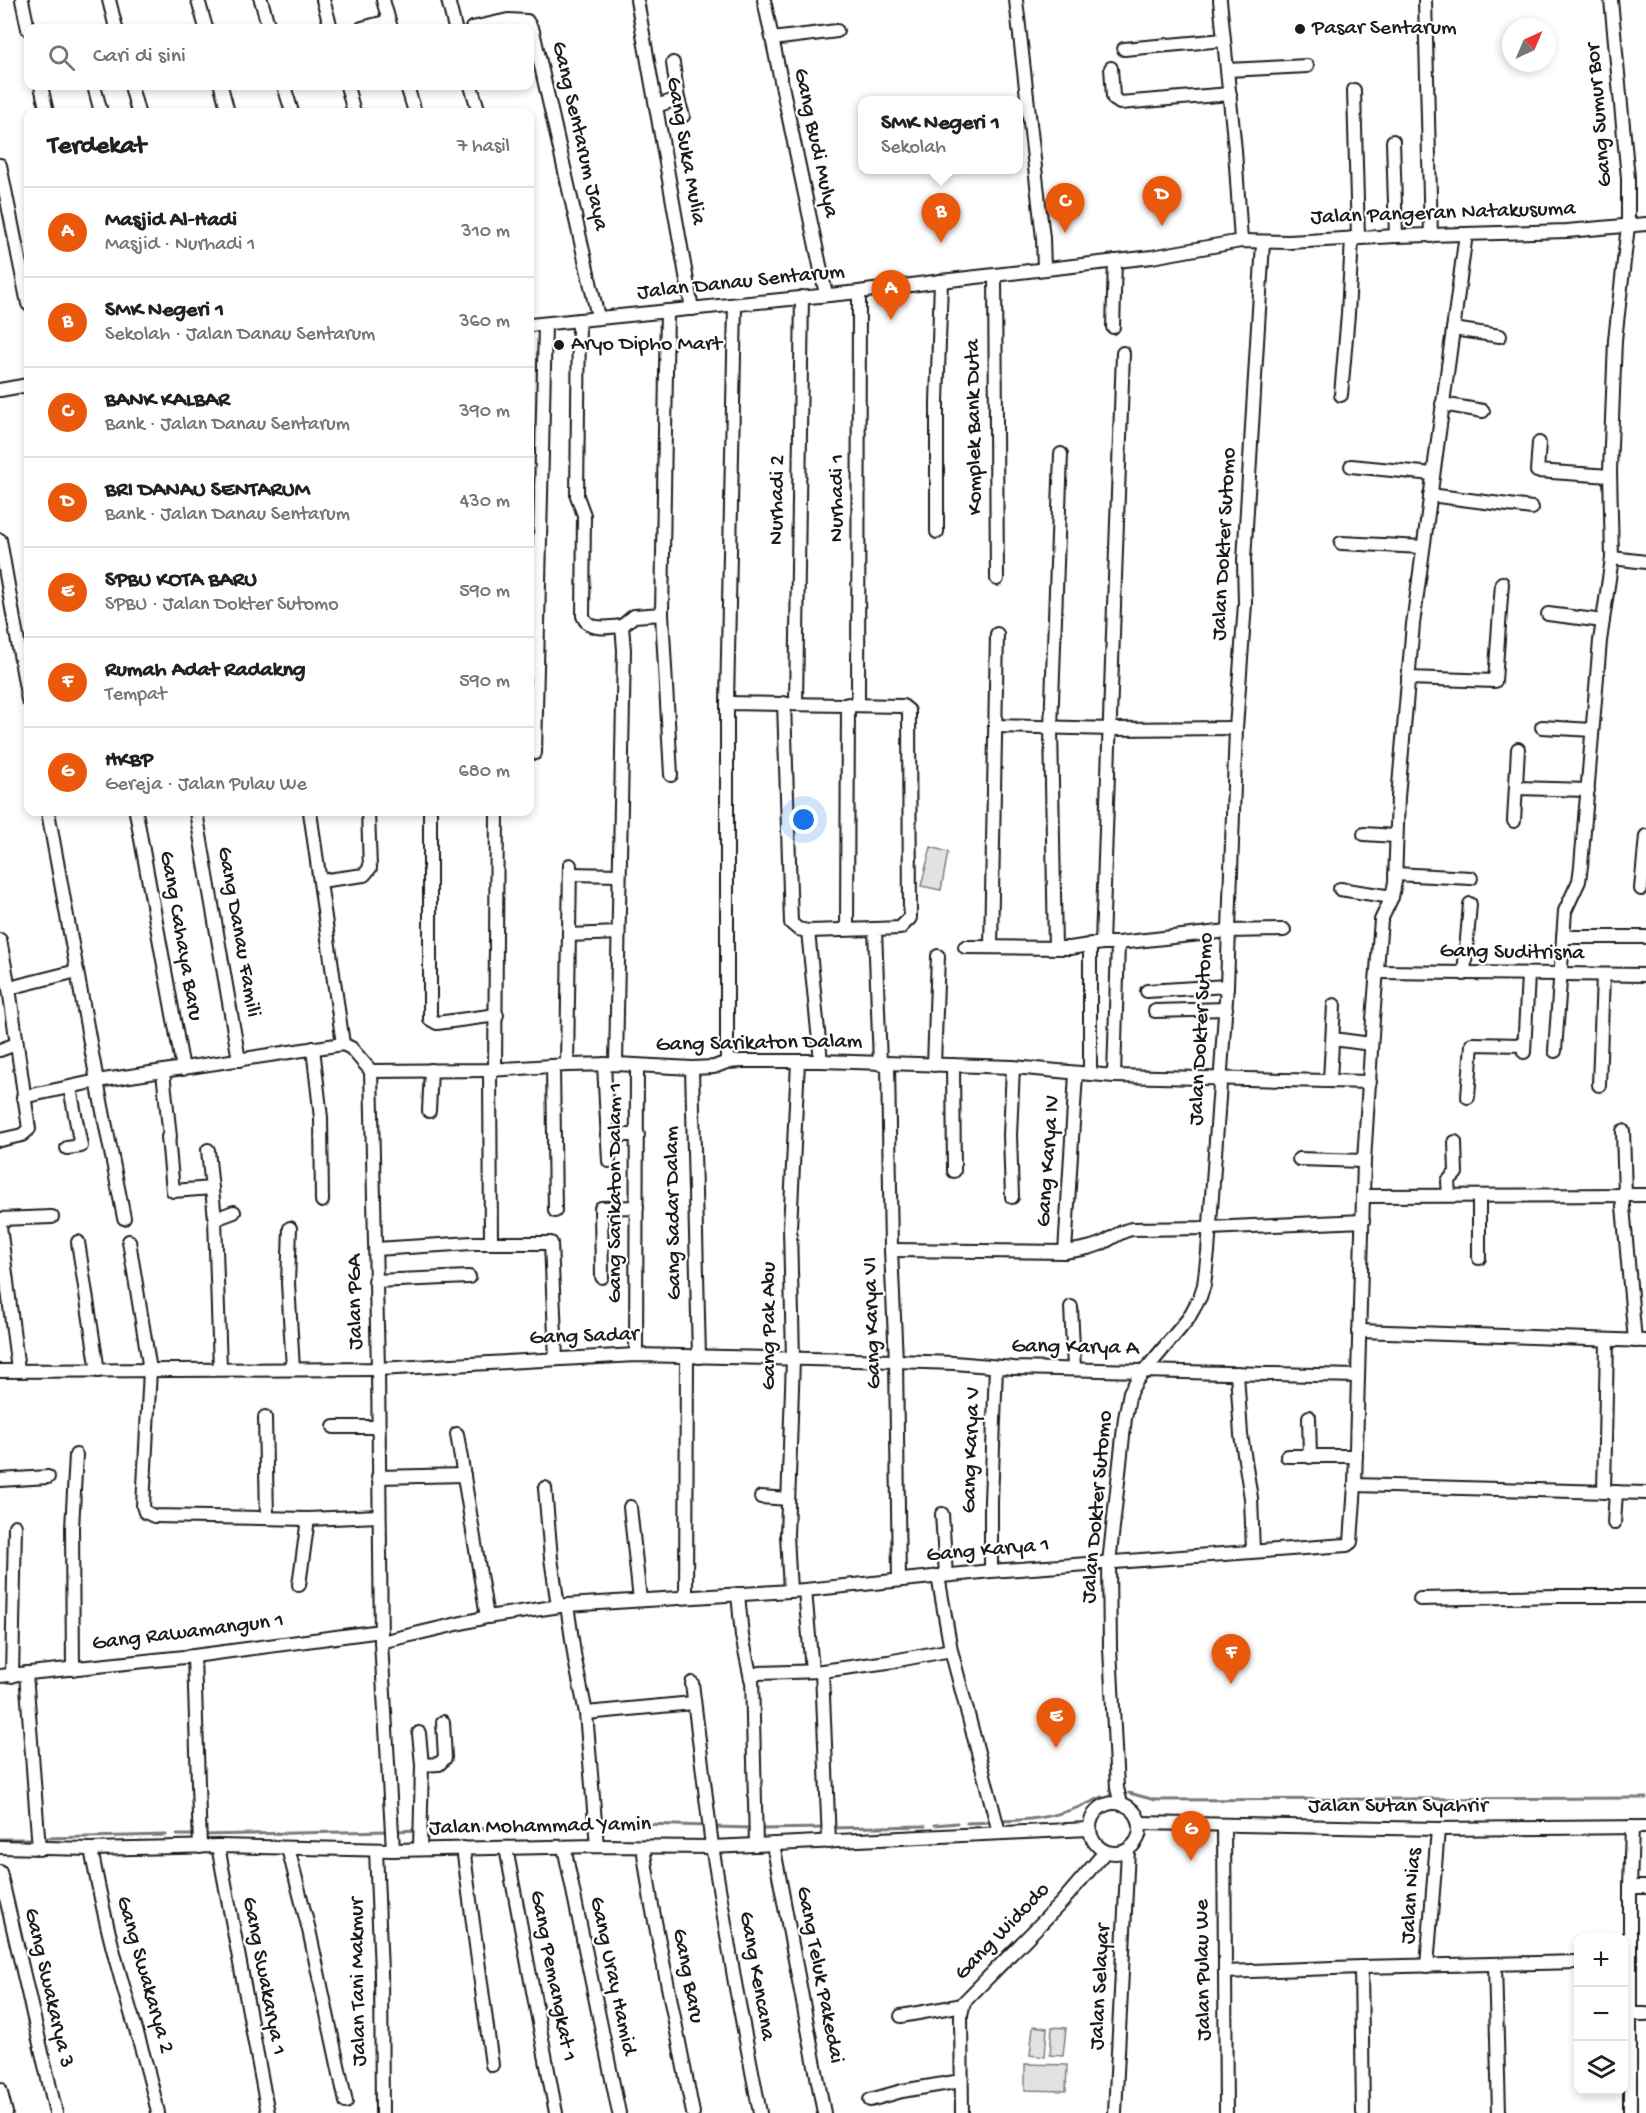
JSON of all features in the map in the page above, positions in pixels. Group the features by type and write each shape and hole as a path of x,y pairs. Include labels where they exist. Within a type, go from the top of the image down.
{"street":[{"path":"22,0 27,24"},
{"path":"109,0 115,24"},
{"path":"198,0 205,24"},
{"path":"261,0 268,24"},
{"path":"323,0 330,24"},
{"path":"383,0 390,24"},
{"path":"448,0 454,24"},
{"name":"Gang Suka Mulia","path":"637,0 692,309"},
{"name":"Gang Budi Mulya","path":"764,0 826,294"},
{"path":"1016,0 1043,238 1044,269"},
{"path":"1220,0 1242,241"},
{"path":"1425,0 1431,236"},
{"name":"Gang Sumur Bor","path":"1555,1051 1563,937 1567,903 1580,876 1592,730 1612,558 1610,476 1615,340 1628,226 1628,178 1611,0"},
{"name":"Gang Sentarum Jaya","path":"492,24 518,19 527,21 529,24"},
{"path":"772,39 837,31"},
{"name":"Gang Sentarum Jaya","path":"534,34 598,317"},
{"path":"1124,49 1224,40"},
{"path":"673,63 683,116"},
{"path":"1227,70 1307,66"},
{"path":"1111,68 1114,99 1120,103 1230,94"},
{"path":"42,90 46,108"},
{"path":"95,90 99,108"},
{"path":"132,90 137,108"},
{"path":"222,90 227,108"},
{"path":"285,90 291,108"},
{"path":"348,90 353,108"},
{"path":"408,90 414,108"},
{"path":"472,90 478,108"},
{"path":"1341,395 1355,238 1354,90"},
{"path":"656,106 678,99"},
{"path":"1393,141 1396,236"},
{"path":"0,165 24,284"},
{"name":"Jalan Pangeran Natakusuma","path":"1242,241 1263,243 1567,231 1646,224"},
{"name":"Gang Karya 1","path":"487,1617 562,1606 805,1590 942,1575 1349,1544 1352,1536 1355,1485 1363,1196 1377,972 1382,917 1392,897 1395,874 1413,624 1466,234"},
{"name":"Jalan Danau Sentarum","path":"534,325 859,292 941,280 1152,257 1242,241"},
{"name":"Jalan Dokter Sutomo","path":"1117,1799 1110,1648 1109,1563 1119,1454 1128,1401 1133,1386 1188,1319 1200,1297 1207,1268 1226,1009 1236,728 1263,243"},
{"path":"1113,327 1115,261"},
{"name":"Komplek Bank Duta","path":"995,275 998,579"},
{"path":"937,532 941,280"},
{"name":"Nurhadi 1","path":"847,928 859,292"},
{"name":"Nurhadi 2","path":"802,297 790,703 790,919 795,927 808,931"},
{"path":"727,1062 725,888 735,305"},
{"path":"667,311 662,614 670,775"},
{"path":"579,320 577,496 584,515 583,616 585,622 593,627 622,626 634,616 662,614"},
{"path":"535,753 545,324"},
{"path":"1453,329 1500,336"},
{"path":"1090,1074 1096,943 1111,729 1123,353"},
{"path":"0,390 24,387"},
{"path":"1443,404 1483,411"},
{"path":"1539,443 1538,471 1610,476"},
{"path":"1055,948 1052,728 1061,454"},
{"path":"1351,466 1433,474"},
{"path":"1430,495 1532,508"},
{"path":"0,540 24,677"},
{"path":"1341,543 1423,547"},
{"path":"1612,558 1646,562"},
{"path":"1408,678 1495,681 1502,583"},
{"path":"1548,614 1603,621"},
{"path":"609,1161 607,1134 618,933 624,650 622,626"},
{"path":"991,947 997,634"},
{"path":"727,703 904,706 909,712 910,918 900,928 808,931 821,1061"},
{"path":"995,726 1111,729 1236,728"},
{"path":"1542,727 1592,730"},
{"path":"1514,821 1518,749"},
{"path":"1516,788 1588,790"},
{"path":"49,816 124,1218"},
{"name":"Gang Cahaya Baru","path":"137,816 183,1068"},
{"name":"Gang Danau Famili","path":"197,816 239,1060"},
{"path":"311,816 343,1044"},
{"path":"320,881 368,873 370,868 368,816"},
{"path":"430,816 430,1019 437,1023 497,1015"},
{"path":"491,1243 493,1070 497,1015 498,816"},
{"path":"1364,834 1396,836"},
{"path":"1641,889 1646,836"},
{"path":"567,1065 570,870 619,875"},
{"path":"1395,874 1471,878"},
{"path":"1340,889 1392,897"},
{"path":"1464,974 1470,904"},
{"name":"Gang Karya VI","path":"875,929 884,1064 896,1361 899,1580"},
{"path":"965,947 1070,948 1096,943 1118,943 1228,931 1284,930"},
{"path":"569,935 618,933"},
{"path":"1563,937 1646,937"},
{"path":"0,940 29,1129 22,1135 0,1140"},
{"path":"1114,1076 1118,943"},
{"path":"934,1065 938,956"},
{"path":"9,988 76,971"},
{"name":"Gang Suditrisna","path":"1377,972 1646,975"},
{"path":"1468,1097 1472,1044 1524,1048 1528,975"},
{"path":"1599,1085 1603,975"},
{"path":"1147,992 1227,986"},
{"path":"1330,1081 1334,1005"},
{"path":"1155,1011 1226,1009"},
{"path":"1333,1039 1371,1044"},
{"path":"0,1050 16,1044"},
{"path":"23,1097 97,1082 343,1044 354,1050 371,1071"},
{"path":"313,1048 321,1118 322,1201"},
{"name":"Gang Sarikaton Dalam","path":"371,1071 493,1070 610,1064 692,1068 714,1067 727,1062 821,1061 1013,1067 1114,1076 1370,1082"},
{"name":"Gang Pak Abu","path":"790,1591 787,1535 793,1359 790,1228 798,1062"},
{"path":"953,1065 954,1172"},
{"path":"553,1066 555,1211"},
{"name":"Gang Sarikaton Dalam 1","path":"636,1355 637,1066"},
{"path":"1012,1197 1010,1135 1013,1067"},
{"name":"Gang Sadar Dalam","path":"686,1597 693,1357 692,1068"},
{"path":"429,1112 431,1070"},
{"name":"Jalan PGA","path":"371,1071 376,1249 381,1636 393,1849"},
{"path":"163,1072 173,1191 212,1188"},
{"name":"Gang Karya IV","path":"1065,1252 1076,1074"},
{"path":"67,1148 81,1146 70,1088"},
{"path":"1359,1331 1641,1341 1624,1195 1623,1131"},
{"path":"607,1134 638,1135"},
{"path":"1449,1195 1448,1181 1456,1173 1455,1142"},
{"path":"208,1150 215,1219 220,1369"},
{"path":"1299,1159 1365,1161"},
{"path":"1363,1196 1646,1196"},
{"path":"1479,1196 1479,1258"},
{"path":"602,1277 601,1208 637,1207"},
{"path":"215,1219 234,1212"},
{"path":"0,1219 52,1217"},
{"path":"891,1250 1065,1252 1089,1248 1132,1229 1363,1221"},
{"path":"0,1226 18,1370"},
{"path":"290,1228 288,1283 292,1368"},
{"path":"129,1241 150,1370 143,1506 145,1512 154,1516 308,1519 379,1516"},
{"path":"78,1242 98,1371"},
{"path":"376,1249 491,1243 551,1243 556,1359"},
{"path":"375,1281 469,1277"},
{"path":"1071,1307 1074,1368"},
{"path":"1607,1341 1610,1492 1614,1523"},
{"name":"Gang Sadar","path":"0,1371 292,1368 378,1370 636,1355 793,1359"},
{"name":"Gang Karya A","path":"793,1359 896,1361 996,1367 1357,1376"},
{"name":"Gang Karya V","path":"991,1571 996,1367"},
{"path":"1237,1373 1241,1435 1251,1498 1253,1551"},
{"path":"265,1417 267,1518"},
{"path":"1309,1417 1310,1457"},
{"path":"334,1427 378,1427"},
{"path":"457,1434 487,1617"},
{"path":"73,1669 71,1573 76,1455"},
{"path":"1287,1456 1356,1456"},
{"path":"378,1477 464,1475"},
{"path":"0,1480 48,1477"},
{"path":"1355,1485 1646,1493"},
{"path":"545,1488 550,1558 586,1713 596,1846"},
{"path":"761,1497 788,1499"},
{"path":"630,1507 640,1600"},
{"path":"942,1514 942,1575 951,1650 999,1832"},
{"path":"299,1585 308,1519"},
{"path":"6,1676 15,1526"},
{"path":"805,1590 817,1671 829,1842"},
{"path":"738,1594 742,1636 751,1679 756,1844"},
{"path":"1420,1599 1646,1596"},
{"name":"Gang Rawamangun 1","path":"6,1676 381,1636 487,1617"},
{"path":"751,1679 759,1673 817,1671 888,1662 951,1650"},
{"path":"194,1656 200,1847"},
{"path":"26,1673 39,1849"},
{"name":"Gang Kencana","path":"692,1683 712,1846 760,2113"},
{"path":"586,1713 693,1703"},
{"path":"422,1765 439,1764 445,1758 443,1722"},
{"path":"419,1733 422,1765 420,1848"},
{"path":"1117,1799 1130,1808 1143,1826 1134,1845 1126,1855 1101,1854 1086,1827 1098,1809 1117,1799"},
{"name":"Jalan Sutan Syahrir","path":"1143,1826 1438,1829 1646,1827"},
{"name":"Jalan Pulau We","path":"1224,1826 1226,2113"},
{"name":"Jalan Mohammad Yamin","path":"0,1847 91,1849 218,1846 376,1850 712,1846 829,1842 1086,1827"},
{"path":"1628,1936 1632,1827"},
{"name":"Jalan Nias","path":"1427,1966 1438,1829"},
{"name":"Gang Teluk Pakedai","path":"773,1844 824,2113"},
{"name":"Gang Swakarya 1","path":"218,1846 268,2113"},
{"name":"Gang Uray Hamid","path":"564,1847 619,2113"},
{"name":"Gang Baru","path":"643,1847 651,1900 693,2113"},
{"path":"288,1848 309,1930 346,2102"},
{"path":"463,1848 492,2065"},
{"name":"Gang Pemangkat 1","path":"506,1848 556,2113"},
{"name":"Gang Swakarya 2","path":"91,1849 99,1892 120,1975 148,2065 158,2113"},
{"name":"Jalan Tani Makmur","path":"376,1850 381,1972 382,2113"},
{"name":"Gang Widodo","path":"962,2113 963,2005 1062,1902 1101,1854"},
{"name":"Jalan Selayar","path":"1115,2113 1126,1855"},
{"name":"Gang Swakarya 3","path":"0,1872 56,2113"},
{"path":"1630,1887 1646,1887"},
{"path":"1225,1972 1361,1966 1574,1962"},
{"path":"1495,1964 1499,2113"},
{"path":"1361,1966 1363,2113"},
{"path":"1628,1978 1630,2113"},
{"path":"901,2016 963,2005"},
{"path":"1630,2014 1646,2014"},
{"path":"870,2100 902,2091 961,2081"},
{"path":"0,2089 6,2113"}],"shaded area":[{"path":"931,847 948,852 941,890 921,886"},
{"path":"1033,2026 1047,2028 1045,2057 1030,2055"},
{"path":"1052,2027 1066,2028 1063,2056 1050,2055"},
{"path":"1025,2064 1067,2065 1066,2091 1025,2090"}],"waterway":[{"path":"1129,1793 1155,1800 1646,1798"},
{"path":"1000,1821 1052,1815 1102,1797"},
{"path":"967,1823 993,1822"},
{"path":"935,1825 957,1823"},
{"path":"423,1830 591,1825"},
{"path":"597,1825 708,1826"},
{"path":"831,1828 925,1826"},
{"path":"714,1827 753,1828"},
{"path":"759,1829 825,1828"},
{"path":"396,1831 417,1830"},
{"path":"201,1835 390,1831"},
{"path":"47,1838 166,1835"},
{"path":"177,1835 195,1835"},
{"path":"0,1839 29,1839"}],"place":[{"name":"Pasar Sentarum","path":"1300,29"},
{"name":"BRI DANAU SENTARUM","path":"1162,226"},
{"name":"BANK KALBAR","path":"1065,233"},
{"name":"SMK Negeri 1","path":"941,243"},
{"name":"Masjid Al-Hadi","path":"891,320"},
{"name":"Aryo Dipho Mart","path":"559,345"},
{"name":"Rumah Adat Radakng","path":"1231,1684"},
{"name":"SPBU KOTA BARU","path":"1056,1748"},
{"name":"HKBP","path":"1191,1861"}]}
